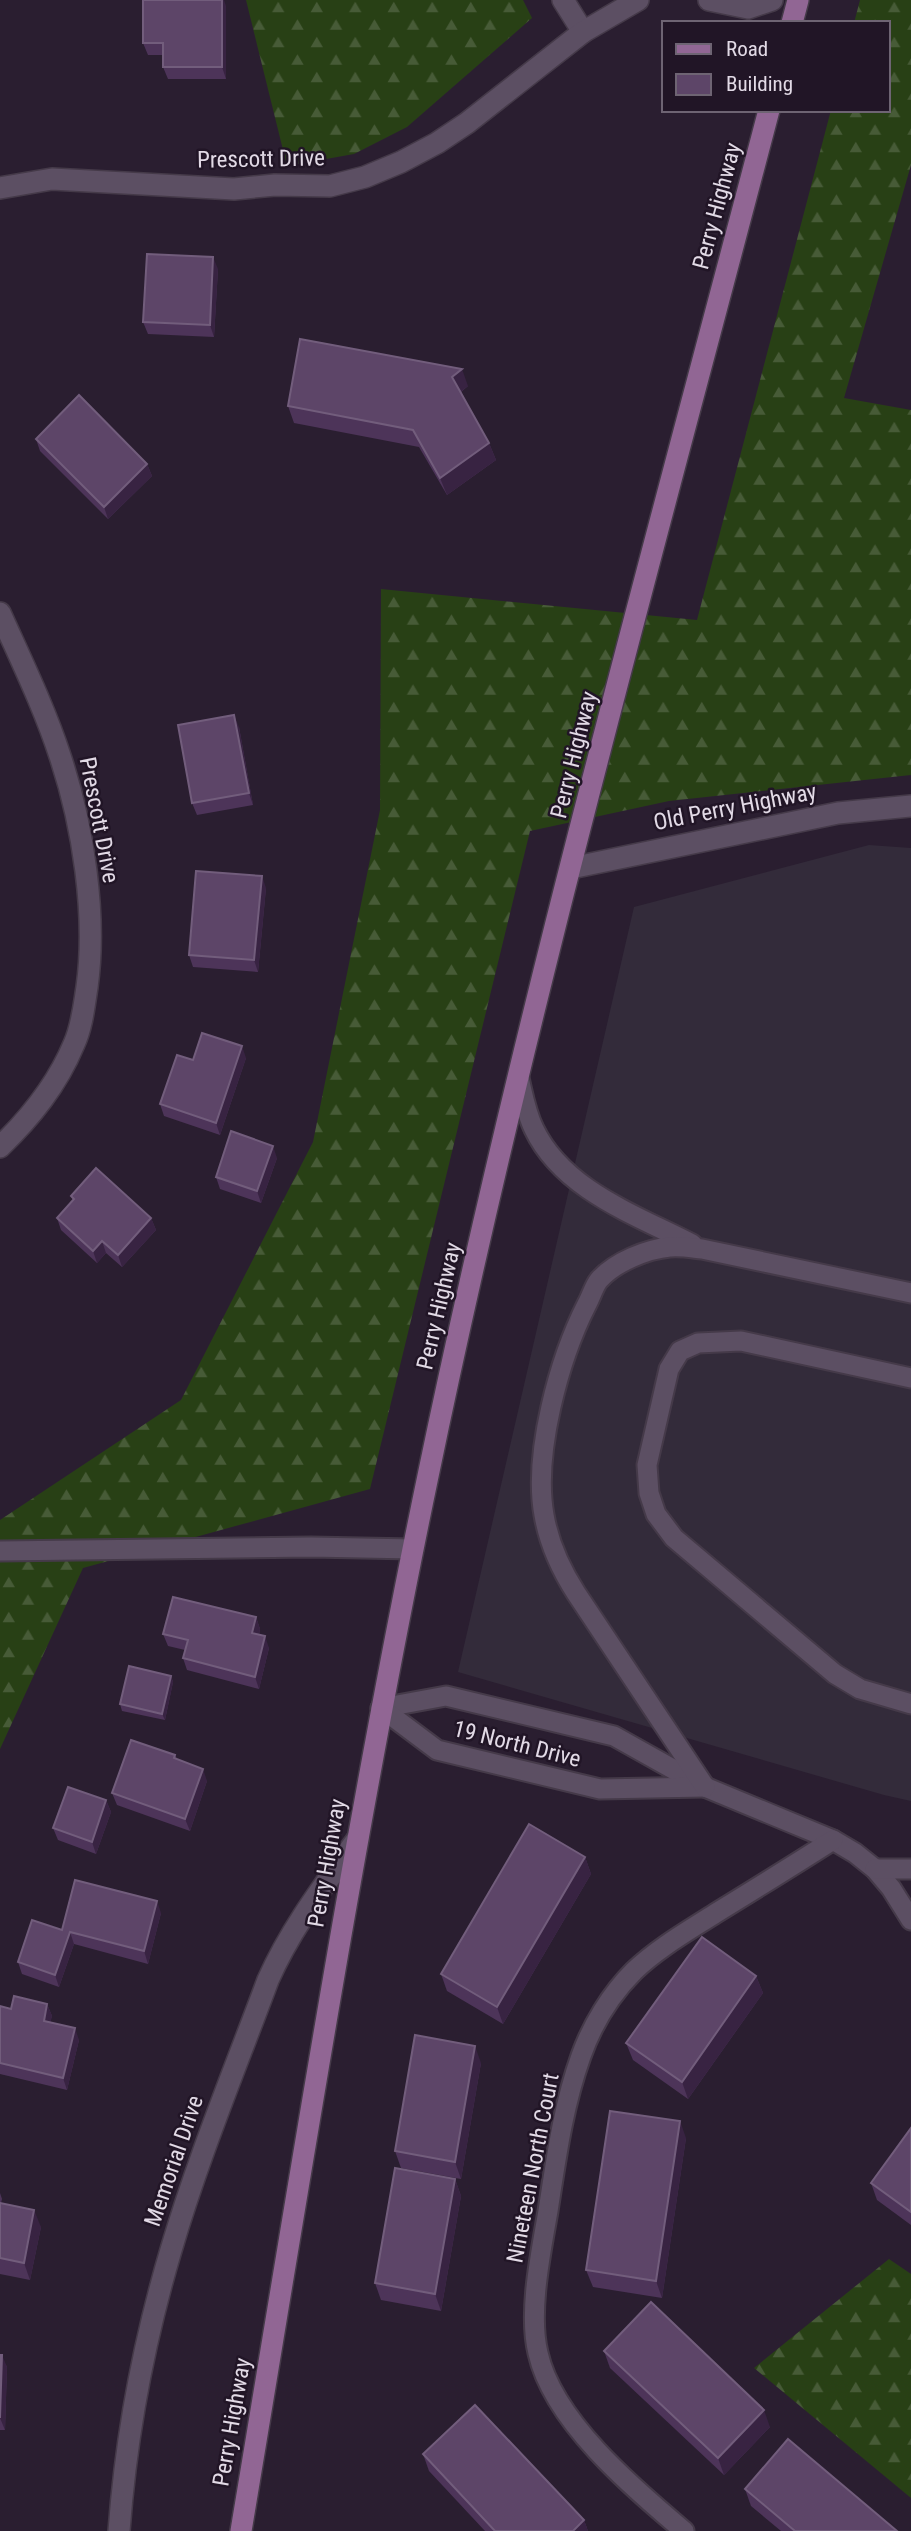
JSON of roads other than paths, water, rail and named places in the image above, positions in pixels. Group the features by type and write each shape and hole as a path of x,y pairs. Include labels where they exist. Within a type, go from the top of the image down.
{"main road":[{"path":"792,21 794,1"},
{"name":"Perry Highway","path":"240,2531 381,1708 455,1353 571,868 768,112"}],"street":[{"path":"563,0 583,32"},
{"name":"Prescott Drive","path":"0,188 52,179 234,189 275,185 330,186 365,177 437,143 467,123 583,32 638,0"},
{"path":"709,0 748,8 772,0"},
{"name":"Prescott Drive","path":"0,613 40,701 61,758 86,867 91,957 76,1042 58,1079 28,1119 0,1147"},
{"name":"Old Perry Highway","path":"571,868 838,813 911,806"},
{"name":"Memorial Drive","path":"119,2531 128,2445 139,2381 160,2289 190,2192 281,1951 358,1838"}],"lane":[{"path":"519,1078 534,1131 560,1166 595,1194 702,1249"},
{"path":"705,1787 560,1567 549,1541 543,1512 543,1455 559,1373 573,1331 599,1281 622,1264 652,1250 673,1246 702,1249 911,1293"},
{"path":"911,1378 741,1341 698,1343 680,1351 669,1369 648,1465 649,1493 656,1514 674,1538 835,1674 860,1689 911,1704"},
{"path":"0,1551 311,1547 413,1549"},
{"name":"19 North Drive","path":"381,1708 446,1696 614,1736 705,1787 833,1840 855,1853 875,1869 891,1888 911,1920"},
{"name":"19 North Drive","path":"381,1708 437,1750 600,1790 705,1787"},
{"name":"Nineteen North Court","path":"684,2531 639,2493 592,2445 563,2407 548,2380 538,2353 536,2282 563,2118 581,2054 608,2002 633,1972 661,1948 833,1840"},
{"path":"875,1869 911,1869"}]}
